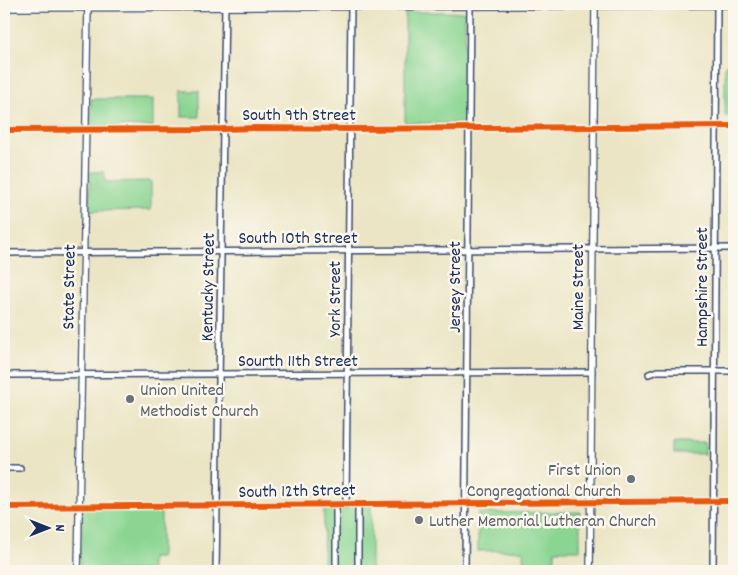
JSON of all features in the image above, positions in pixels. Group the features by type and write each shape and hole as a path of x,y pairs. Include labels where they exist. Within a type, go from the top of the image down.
{"street":[{"name":"Hampshire Street","path":"713,571 717,4"},
{"path":"4,8 88,5 734,5"},
{"name":"State Street","path":"78,571 88,5"},
{"name":"Kentucky Street","path":"216,571 225,5"},
{"name":"York Street","path":"346,504 351,5"},
{"name":"Jersey Street","path":"465,571 470,5"},
{"name":"Maine Street","path":"590,571 595,5"},
{"name":"South 9th Street","path":"4,130 734,126"},
{"name":"South 10th Street","path":"4,253 734,248"},
{"path":"650,374 657,372 734,371"},
{"name":"Sourth 11th Street","path":"4,376 592,372"},
{"path":"4,468 20,468"},
{"name":"South 12th Street","path":"4,507 734,501"},
{"path":"358,504 358,571"},
{"path":"336,505 336,571"}],"green space":[{"path":"405,12 465,12 465,123 405,123"},
{"path":"725,65 734,65 734,116 725,116"},
{"path":"181,91 199,91 199,117 181,117"},
{"path":"91,99 153,99 153,127 91,126"},
{"path":"90,172 104,172 105,182 151,181 151,210 89,211"},
{"path":"674,443 705,443 705,454 674,454"},
{"path":"371,504 371,571 323,571 324,505"},
{"path":"80,508 161,509 161,558 151,558 151,571 80,571"},
{"path":"580,512 580,550 555,550 555,571 524,571 523,550 478,551 478,513"}],"cycle path":[{"path":"4,130 734,126"},
{"path":"4,507 734,501"}],"place":[{"name":"Union United Methodist Church","path":"130,399"},
{"name":"First Union Congregational Church","path":"631,479"},
{"name":"Luther Memorial Lutheran Church","path":"419,520"}]}
